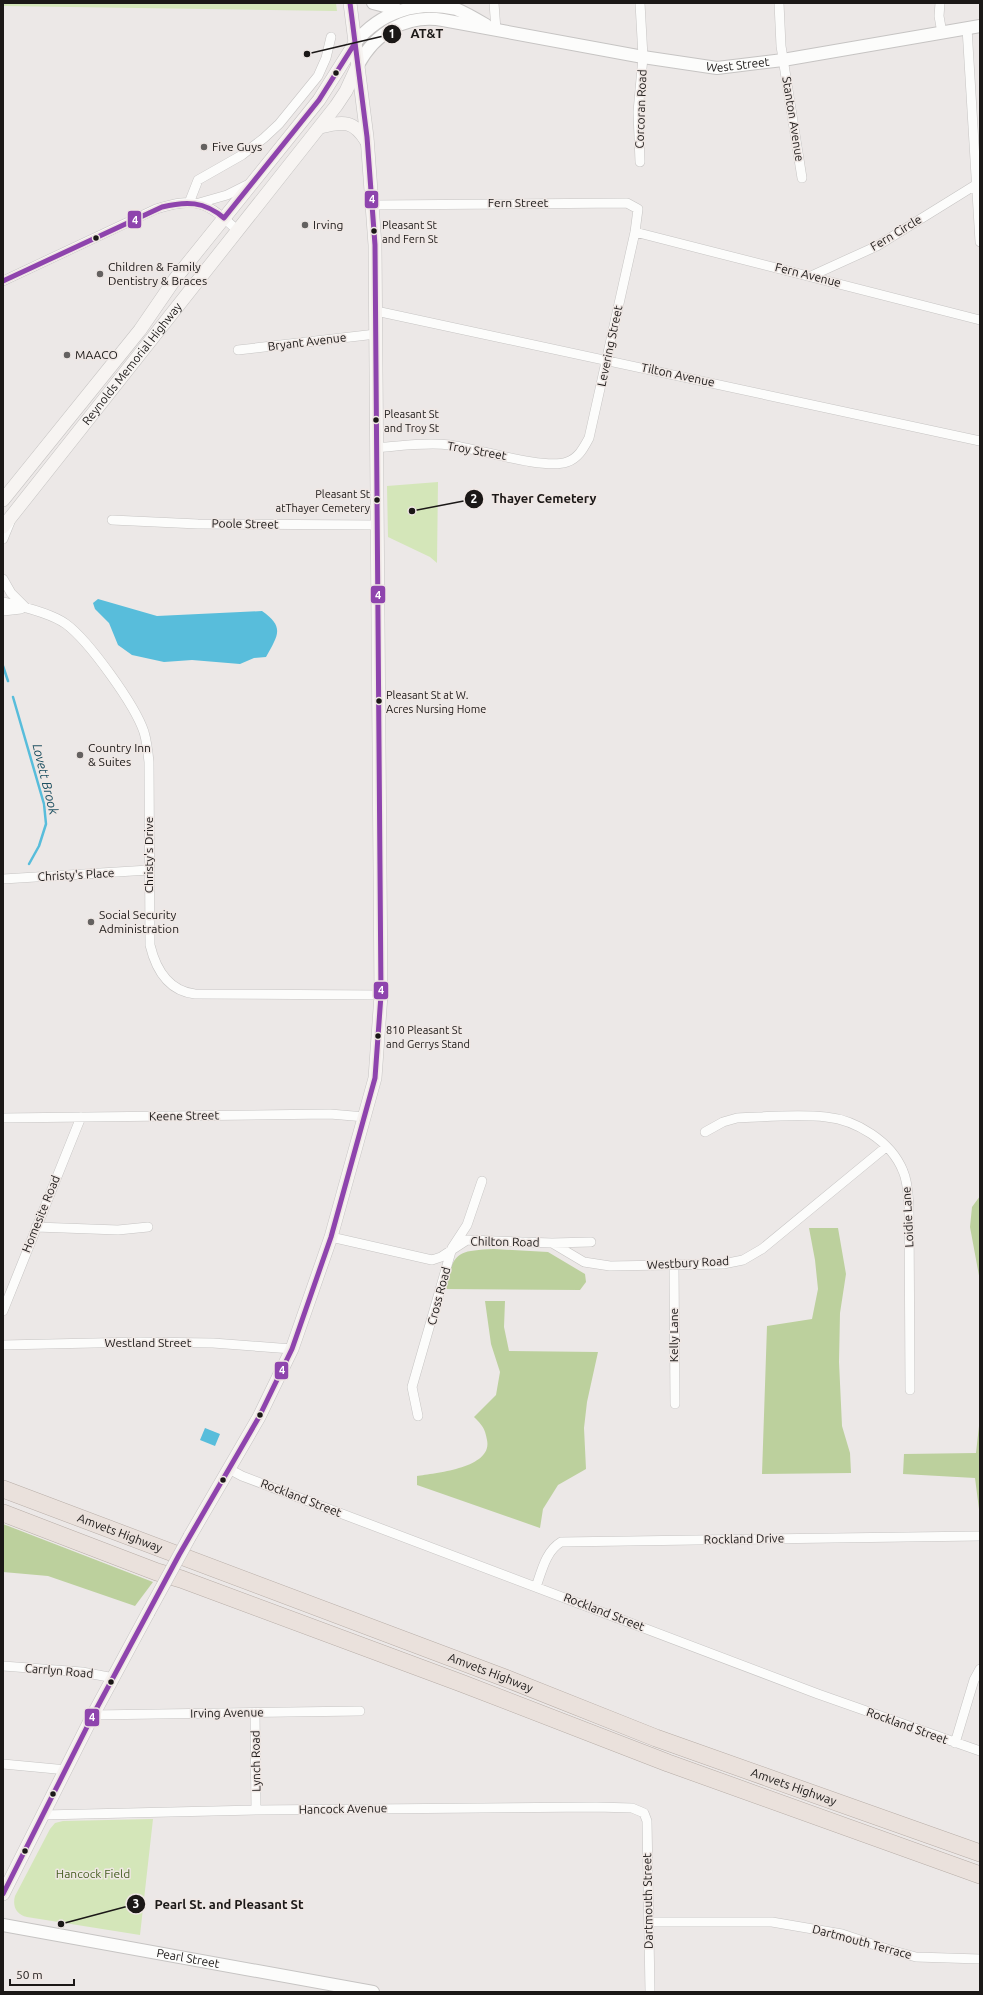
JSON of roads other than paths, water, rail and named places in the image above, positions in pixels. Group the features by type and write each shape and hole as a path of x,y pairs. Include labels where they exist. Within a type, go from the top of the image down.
{"highway":[{"name":"Amvets Highway","path":"3,1488 504,1678 656,1738 849,1808 980,1853"},
{"name":"Amvets Highway","path":"3,1513 157,1572 181,1579 461,1683 676,1766 980,1875"}],"main road":[{"path":"3,1894 67,1770 93,1715 190,1536 259,1417 292,1349 330,1237 365,1117 377,1063 381,995 374,205 368,143 350,3"},
{"name":"Reynolds Memorial Highway","path":"3,500 140,330 172,283 319,100 355,43"},
{"name":"Reynolds Memorial Highway","path":"3,527 320,127 344,95 358,65"},
{"path":"320,127 335,123 348,124 360,130 368,143"}],"street":[{"path":"373,3 396,9"},
{"path":"494,3 496,30"},
{"name":"Corcoran Road","path":"640,3 643,57 638,112 640,162"},
{"name":"Stanton Avenue","path":"779,3 783,60 802,178"},
{"path":"940,3 939,16 942,33"},
{"name":"West Street","path":"355,43 371,25 396,9 420,4 442,5 457,9 496,30"},
{"name":"West Street","path":"358,65 368,49 385,33 397,25 412,20 436,18 643,57 717,68 783,60 980,26"},
{"path":"967,28 980,242"},
{"path":"190,203 197,181 233,161 264,138 318,76 326,58 331,37"},
{"path":"3,281 156,209 175,204 199,203 231,193 254,181"},
{"name":"Fern Circle","path":"811,276 876,246 977,184"},
{"path":"199,203 214,209 237,230"},
{"name":"Fern Street","path":"374,205 627,203 638,209 635,232"},
{"name":"Fern Avenue","path":"635,232 980,320"},
{"name":"Levering Street","path":"575,457 580,453 589,438 608,360 635,232"},
{"name":"Tilton Avenue","path":"376,311 980,441"},
{"name":"Bryant Avenue","path":"238,350 376,334"},
{"name":"Troy Street","path":"376,448 448,445 539,463 558,464 568,462 575,457"},
{"path":"3,539 14,513"},
{"name":"Poole Street","path":"112,520 198,524 378,525"},
{"name":"Christy's Drive","path":"3,579 11,594 27,609"},
{"name":"Christy's Drive","path":"3,602 56,618 74,631 96,656 138,718 146,742 149,762 148,927 151,952 161,973 169,983 179,990 202,994 381,995"},
{"name":"Christy's Drive","path":"3,611 27,609"},
{"name":"Christy's Place","path":"3,879 149,870"},
{"name":"Keene Street","path":"3,1118 330,1114 365,1117"},
{"name":"Loidie Lane","path":"705,1132 723,1122 736,1118 825,1116 843,1120 858,1126 873,1135 886,1147 898,1162 907,1184 909,1207 910,1390"},
{"name":"Homesite Road","path":"3,1311 81,1117"},
{"name":"Westbury Road","path":"552,1243 584,1262 610,1266 723,1264 744,1260 762,1249 886,1147"},
{"name":"Cross Road","path":"418,1416 412,1387 452,1248 467,1226 482,1181"},
{"path":"36,1227 118,1230 148,1227"},
{"name":"Chilton Road","path":"330,1237 432,1260 441,1257 452,1248 467,1240 552,1243 591,1242"},
{"name":"Kelly Lane","path":"674,1265 675,1404"},
{"name":"Westland Street","path":"3,1345 139,1342 213,1343 292,1349"},
{"name":"Rockland Street","path":"229,1469 242,1476 818,1694 980,1751"},
{"name":"Rockland Drive","path":"536,1587 548,1556 554,1546 561,1542 980,1536"},
{"name":"Carrlyn Road","path":"3,1666 82,1672 114,1678"},
{"path":"955,1743 974,1680 980,1669"},
{"name":"Irving Avenue","path":"93,1715 360,1711"},
{"name":"Lynch Road","path":"255,1713 256,1810"},
{"path":"3,1764 67,1770"},
{"name":"Hancock Avenue","path":"43,1815 256,1810 596,1807 626,1808 642,1812"},
{"name":"Dartmouth Street","path":"642,1812 647,1821 650,1992"},
{"name":"Dartmouth Terrace","path":"649,1922 772,1922 842,1934 916,1957 980,1959"},
{"name":"Pearl Street","path":"3,1925 373,1992"}],"water":[{"path":"98,599 157,616 262,611 274,622 277,627 277,632 274,643 266,657 254,658 240,664 192,660 164,662 132,655 118,645 109,623 95,609 93,603"},
{"path":"205,1428 220,1434 215,1446 200,1440"}],"waterway":[{"name":"Lovett Brook","path":"3,666 8,681"},
{"name":"Lovett Brook","path":"13,697 44,804 46,824 39,846 29,864"}],"place":[{"name":"AT&T","path":"307,54"},
{"name":"Five Guys","path":"204,147"},
{"name":"Irving","path":"305,225"},
{"name":"Pleasant St and Fern St","path":"374,231"},
{"name":"Children & Family Dentistry & Braces","path":"100,274"},
{"name":"MAACO","path":"67,355"},
{"name":"Pleasant St and Troy St","path":"376,420"},
{"name":"Pleasant St atThayer Cemetery","path":"377,500"},
{"name":"Thayer Cemetery","path":"412,511"},
{"name":"Pleasant St at W. Acres Nursing Home","path":"379,701"},
{"name":"Country Inn & Suites","path":"80,755"},
{"name":"Social Security Administration","path":"91,922"},
{"name":"810 Pleasant St and Gerrys Stand","path":"378,1036"},
{"name":"Pearl St. and Pleasant St","path":"61,1924"}],"park label":[{"name":"Hancock Field","path":"93,1874"}]}
